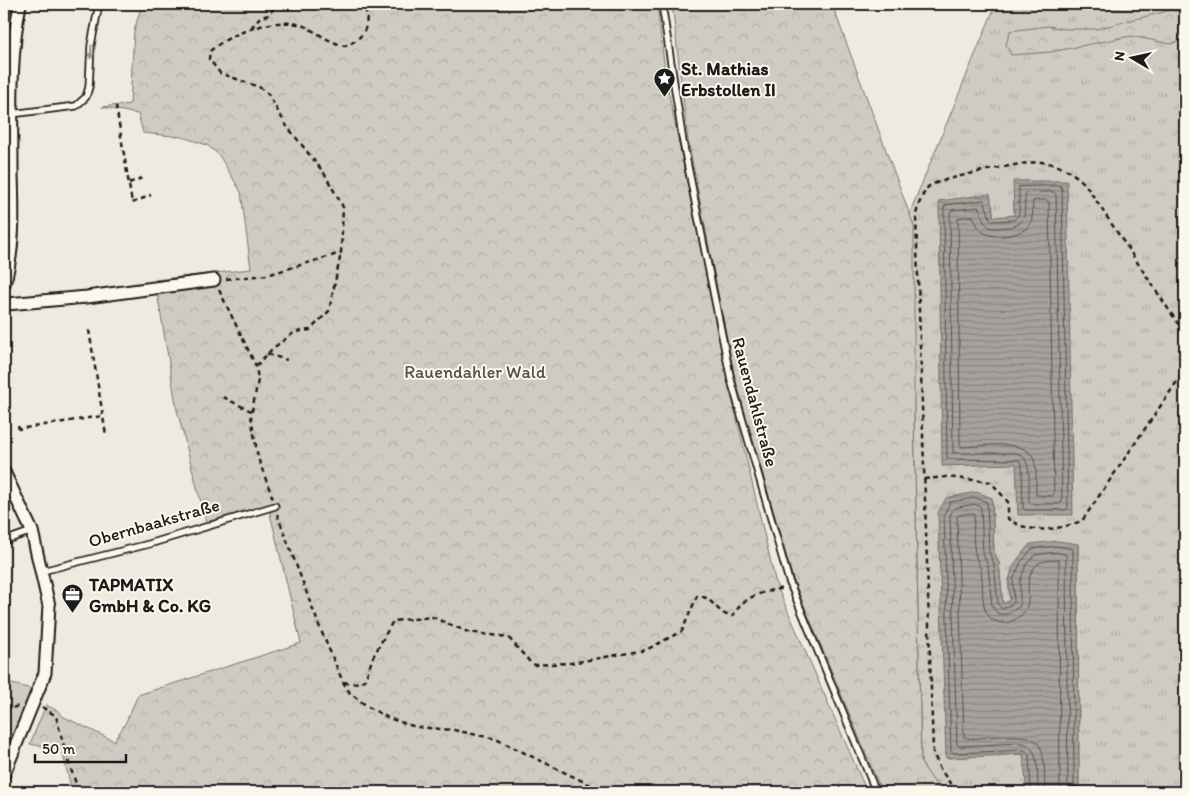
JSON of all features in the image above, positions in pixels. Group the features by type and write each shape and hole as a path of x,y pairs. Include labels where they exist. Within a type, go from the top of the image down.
{"street":[{"path":"4,284 8,268 12,223 12,48 20,4"},
{"path":"4,302 7,304 188,289 214,280"},
{"path":"4,472 32,531 49,606 46,673 4,774"}],"lane":[{"path":"11,114 76,106 82,102 89,87 91,45 99,4"},
{"name":"Rauendahlstraße","path":"662,4 684,142 731,380 791,586 876,792"},
{"name":"Obernbaakstraße","path":"42,571 148,544 275,506"},
{"path":"4,541 32,531"}],"path":[{"path":"250,29 260,17 269,15 273,9 281,4"},
{"path":"256,366 267,354 295,332 310,330 330,311 341,253 343,207 324,173 286,125 268,94 259,87 220,73 209,59 210,51 219,43 250,29 275,23 302,26 321,38 345,46 358,40 368,24 365,4"},
{"path":"116,106 132,203 151,195"},
{"path":"956,792 939,767 933,752 916,215 919,202 929,185 954,177 1041,162 1073,171 1085,184 1185,334"},
{"path":"128,183 142,178"},
{"path":"341,253 267,275 214,280 256,366 258,380 251,411 258,458 320,628 343,682 350,693 367,706 388,718 416,727 454,730 496,739 605,792"},
{"path":"89,330 106,435"},
{"path":"267,354 287,360"},
{"path":"924,479 946,477 991,482 1008,502 1008,519 1020,527 1039,530 1061,528 1082,521 1185,370"},
{"path":"223,397 251,411"},
{"path":"18,426 19,428 102,416"},
{"path":"343,682 352,684 365,680 373,658 393,621 398,619 432,617 468,632 508,637 530,662 535,665 571,663 646,650 682,630 697,596 706,597 725,615 733,616 748,598 759,593 791,586"},
{"path":"34,703 56,716 67,758 79,792"}],"green space":[{"name":"Rauendahler Wald","path":"142,4 657,4 666,80 728,381 776,584 867,792 72,792 62,750 30,744 46,705 60,712 62,716 114,741 125,724 138,695 301,643 268,505 206,522 177,410 155,280 251,269 241,192 219,155 207,145 182,137 143,133 138,114 102,107 130,104 134,31"},
{"path":"672,4 832,4 914,226 914,417 921,763 941,792 882,792 793,579 734,374 688,140"},
{"path":"996,4 1185,4 1185,792 1079,792 1078,544 1008,580 1010,600 1003,605 999,563 994,552 992,498 946,758 1024,754 1027,792 940,792 921,763 910,212"},
{"path":"1171,10 1185,13 1185,38 1171,44 1131,36 1051,52 1011,55 1006,45 1010,31 1048,26 1065,29 1096,29"},
{"path":"4,682 32,689 5,753 4,752"}],"water":[{"path":"1013,181 1067,181 1073,515 1018,515 1016,464 942,466 939,201 990,194 994,217 1014,215"},
{"path":"976,492 992,498 994,552 999,563 1003,604 1010,600 1009,582 1012,569 1030,544 1058,541 1078,544 1079,792 1027,792 1023,754 946,758 938,513 946,498"}],"place":[{"name":"St. Mathias Erbstollen II","path":"665,98"},
{"name":"TAPMATIX GmbH & Co. KG","path":"73,614"}]}
